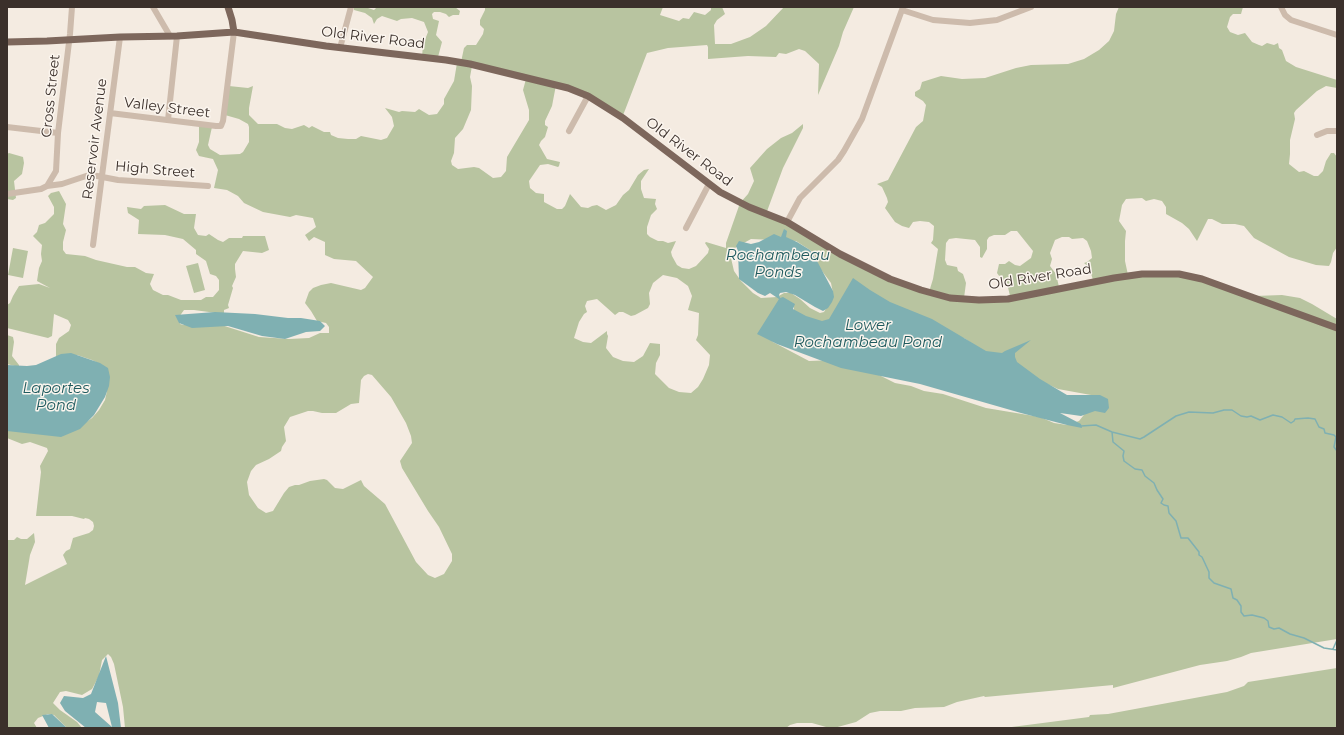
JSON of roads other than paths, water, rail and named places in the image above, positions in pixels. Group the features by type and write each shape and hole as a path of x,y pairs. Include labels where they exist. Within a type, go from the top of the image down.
{"main road":[{"path":"228,7 234,32"},
{"name":"Old River Road","path":"7,42 174,36 234,32 340,48 446,60 561,86 588,96 619,116 730,199 787,222 840,254 890,278 920,290 950,298 979,300 1008,299 1114,278 1142,274 1170,273 1202,279 1337,328"}],"street":[{"name":"Cross Street","path":"47,186 56,171 58,133 72,7"},
{"path":"153,7 174,36 168,120"},
{"path":"340,48 351,7"},
{"path":"787,222 800,198 838,160 862,119 903,8 933,20 970,23 997,20 1031,7"},
{"path":"1281,7 1285,15 1291,20 1337,35"},
{"name":"Valley Street","path":"110,113 221,126 223,121 234,32"},
{"name":"Reservoir Avenue","path":"93,245 120,37"},
{"path":"569,131 588,96"},
{"path":"7,127 58,133"},
{"path":"1317,135 1327,131 1337,131"},
{"name":"High Street","path":"7,194 41,189 47,186 62,184 86,176 96,175 118,180 208,186"},
{"path":"686,228 709,184"}],"water":[{"name":"Lower Rochambeau Pond","path":"784,229 787,231 786,237 810,250 833,291 834,297 828,308 823,311 795,295 786,292 780,293 780,298 783,297 795,304 793,309 806,316 822,321 829,319 853,278 890,302 932,319 986,351 1002,353 1031,340 1015,353 1017,362 1040,379 1067,395 1100,395 1108,399 1109,408 1105,413 1095,411 1081,416 1060,413 1081,424 1082,428 1067,425 920,384 841,368 777,344 757,334 779,299 770,293 765,296 758,293 739,279 738,251 736,246 739,241 751,244 759,242 774,234 781,237"},
{"path":"215,312 301,318 320,321 325,326 320,331 306,332 285,339 262,336 228,326 192,328 179,323 175,315"},
{"name":"Laportes Pond","path":"71,353 100,363 108,368 110,377 109,386 105,397 94,415 80,429 61,437 7,431 7,365 36,365 61,354"},
{"path":"106,656 118,703 121,728 86,728 65,711 60,703 64,696 83,698 91,694","holes":["97,702 106,703 112,727 95,712"]},
{"path":"52,714 67,728 49,728 42,715"}],"waterway":[{"path":"1081,426 1096,425 1112,432 1140,439 1176,416 1189,412 1213,413 1224,410 1232,410 1241,416 1251,416 1260,420 1273,415 1282,417 1291,423 1295,419 1315,419 1319,427 1324,429 1325,433 1336,437 1334,447 1337,451"},
{"path":"1112,432 1113,442 1124,451 1124,461 1135,469 1142,470 1145,476 1154,483 1163,499 1161,503 1168,506 1169,513 1176,521 1181,538 1188,538 1199,552 1199,555 1202,557 1209,572 1209,578 1214,583 1231,589 1233,598 1237,600 1241,606 1241,612 1244,616 1252,615 1264,618 1268,621 1269,627 1274,629 1279,628 1324,648 1337,650"},
{"path":"1333,649 1337,640"}],"water label":[{"name":"Rochambeau Ponds","path":"778,264"}]}
